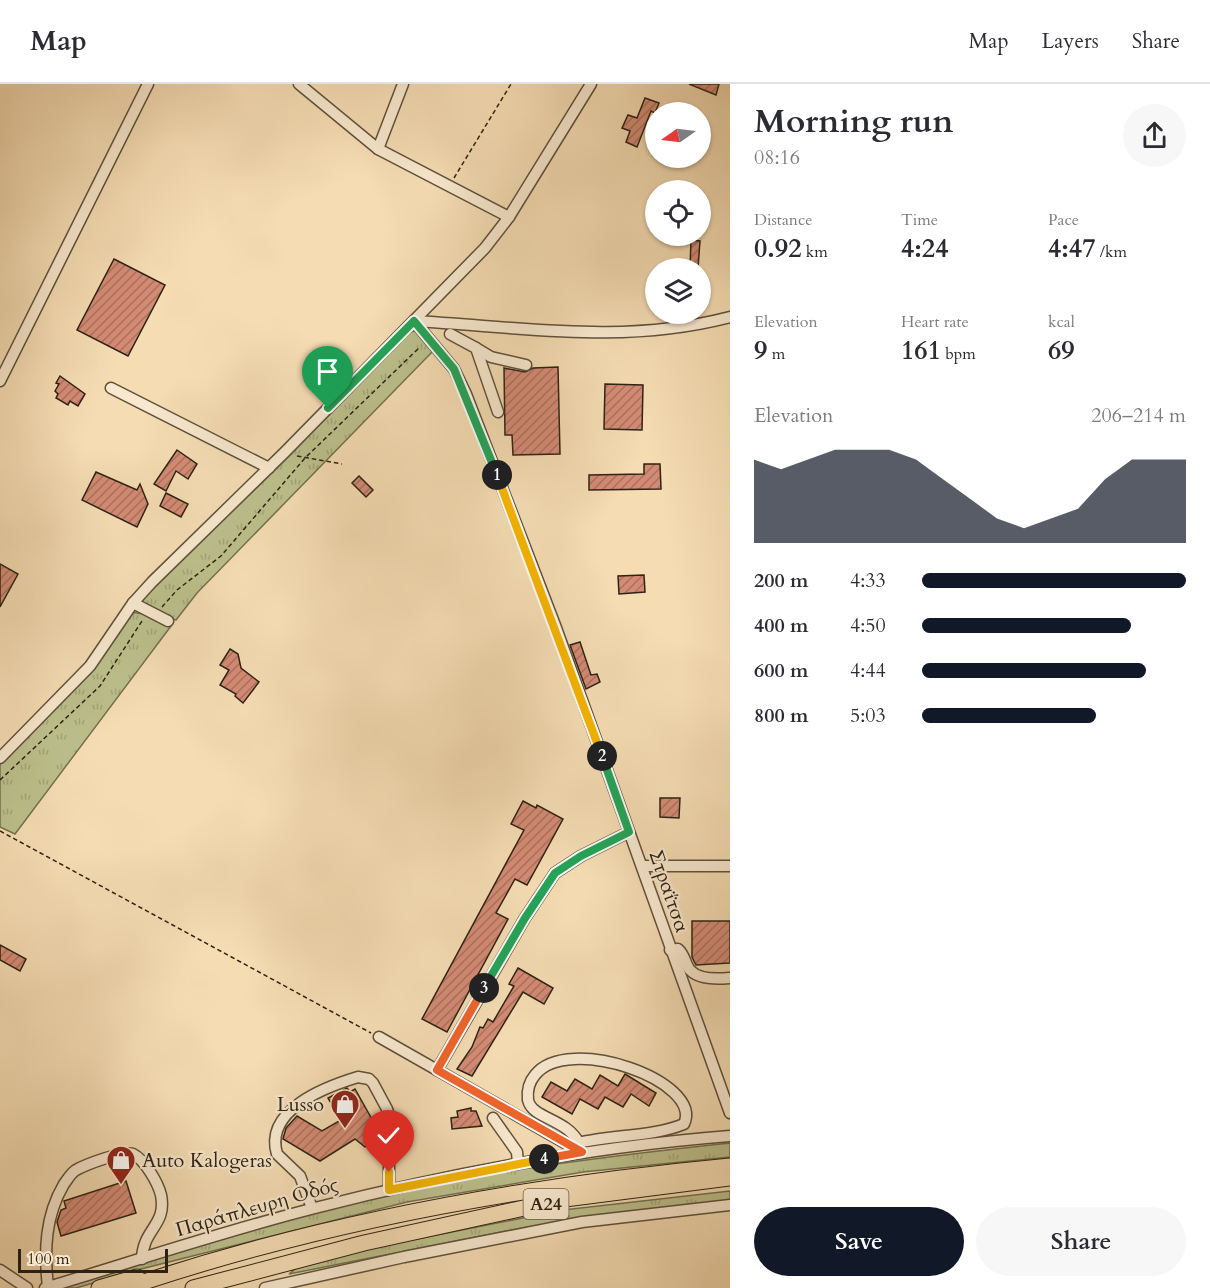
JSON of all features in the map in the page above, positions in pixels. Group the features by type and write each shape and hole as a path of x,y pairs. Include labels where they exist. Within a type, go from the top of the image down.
{"highway":[{"name":"Α24","path":"126,1288 169,1273 298,1239 447,1207 541,1190 730,1166"},
{"name":"Α24","path":"193,1288 364,1243 565,1199 730,1178"},
{"path":"99,1288 139,1276 169,1273"}],"street":[{"path":"0,381 148,84"},
{"path":"299,84 378,149 509,217"},
{"path":"378,149 403,84"},
{"path":"0,758 90,666 133,603 485,248 509,217 591,84"},
{"path":"414,321 459,323 541,332 623,334 668,330 730,317"},
{"name":"Στραΐτσα","path":"414,321 454,369 555,625 730,1113"},
{"path":"454,369 446,346 450,334 459,323"},
{"path":"450,334 491,357 525,365"},
{"path":"476,348 498,412"},
{"path":"111,388 269,468"},
{"path":"133,603 168,621"},
{"path":"437,1070 525,918 555,873 581,856 629,832"},
{"path":"642,866 730,866"},
{"path":"670,950 678,949 683,954 690,970 696,974 715,979 729,978"},
{"path":"379,1037 577,1147"},
{"path":"584,1058 617,1063 644,1074 668,1088 680,1100 685,1112 684,1125 664,1132 595,1138 577,1147 568,1129 536,1112 528,1101 532,1079 550,1061 584,1058"},
{"path":"312,1209 300,1176 277,1155 275,1138 279,1123 294,1106 358,1077 369,1079 373,1083 393,1123 389,1190"},
{"path":"493,1118 517,1152 518,1164"},
{"name":"Παράπλευρη Οδός","path":"46,1288 312,1209 389,1190 518,1164 577,1147 730,1137"},
{"path":"46,1288 48,1223 65,1182 74,1171 124,1154 135,1155 157,1184 161,1195 161,1215 143,1242 142,1259"},
{"path":"265,1288 582,1222 730,1205"},
{"path":"0,1270 27,1288"}],"path":[{"path":"448,186 511,84"},
{"path":"0,780 100,686 152,613 177,590 221,556 304,458 429,338"},
{"path":"304,458 342,464"},
{"path":"0,831 379,1037"}],"green space":[{"path":"413,331 418,332 434,350 197,593 176,620 136,604 405,335"},
{"path":"130,612 144,614 171,626 15,834 0,827 0,759 77,684"},
{"path":"730,1143 730,1157 583,1172 407,1202 141,1269 76,1288 59,1288 248,1229 364,1199 467,1178 624,1155"},
{"path":"730,1191 730,1200 527,1227 289,1274 305,1261 563,1210"}],"building":[{"path":"689,84 719,84 716,95"},
{"path":"645,98 656,102 645,102 645,126 637,147 626,142 630,131 622,128 628,115 637,118"},
{"path":"691,246 700,246 699,258 690,258"},
{"path":"114,259 165,285 128,356 77,330"},
{"path":"558,367 560,454 513,455 512,435 505,435 504,368 525,372 533,368"},
{"path":"60,376 85,394 78,406 70,401 68,405 56,398 58,394 55,391 59,384 56,383"},
{"path":"605,384 643,385 642,430 604,429"},
{"path":"177,450 197,464 188,479 176,471 166,491 154,484"},
{"path":"644,464 660,464 661,489 589,490 589,475 644,474"},
{"path":"96,472 137,490 140,484 148,504 137,527 82,500"},
{"path":"359,476 373,490 366,497 352,483"},
{"path":"166,493 188,504 181,517 160,506"},
{"path":"0,564 18,574 0,607"},
{"path":"644,575 645,592 619,594 618,576"},
{"path":"580,642 591,675 597,674 600,682 586,689 570,645"},
{"path":"230,649 238,654 241,668 259,682 243,703 235,696 236,694 220,685 229,670 220,665"},
{"path":"660,798 680,798 679,818 660,817"},
{"path":"523,801 536,808 537,805 563,819 527,885 515,879 496,913 508,919 447,1032 422,1019 524,830 511,824"},
{"path":"692,921 730,921 730,963 696,965 692,957"},
{"path":"0,945 26,959 20,971 0,960"},
{"path":"518,968 553,988 544,1004 523,992 472,1076 457,1069 472,1047 480,1027 483,1028 488,1019 493,1022 514,986 509,984"},
{"path":"625,1074 656,1093 649,1106 631,1094 623,1107 605,1097 598,1109 580,1099 572,1114 542,1097 551,1082 567,1091 575,1079 592,1089 600,1075 618,1086"},
{"path":"347,1088 350,1092 355,1089 378,1130 365,1147 355,1139 320,1161 283,1139 286,1128 297,1116 322,1131 341,1120 328,1098"},
{"path":"471,1108 471,1111 476,1111 482,1126 452,1129 451,1118 458,1117 457,1111"},
{"path":"126,1181 136,1213 61,1236 57,1222 61,1210 66,1208 64,1201"}],"place":[{"name":"Lusso","path":"345,1130"},
{"name":"Auto Kalogeras","path":"121,1186"}],"route":[{"path":"328,408 414,321 454,369 466,394 555,625 629,832 581,856 555,873 525,918 437,1070 582,1152 389,1190 389,1172"}]}
